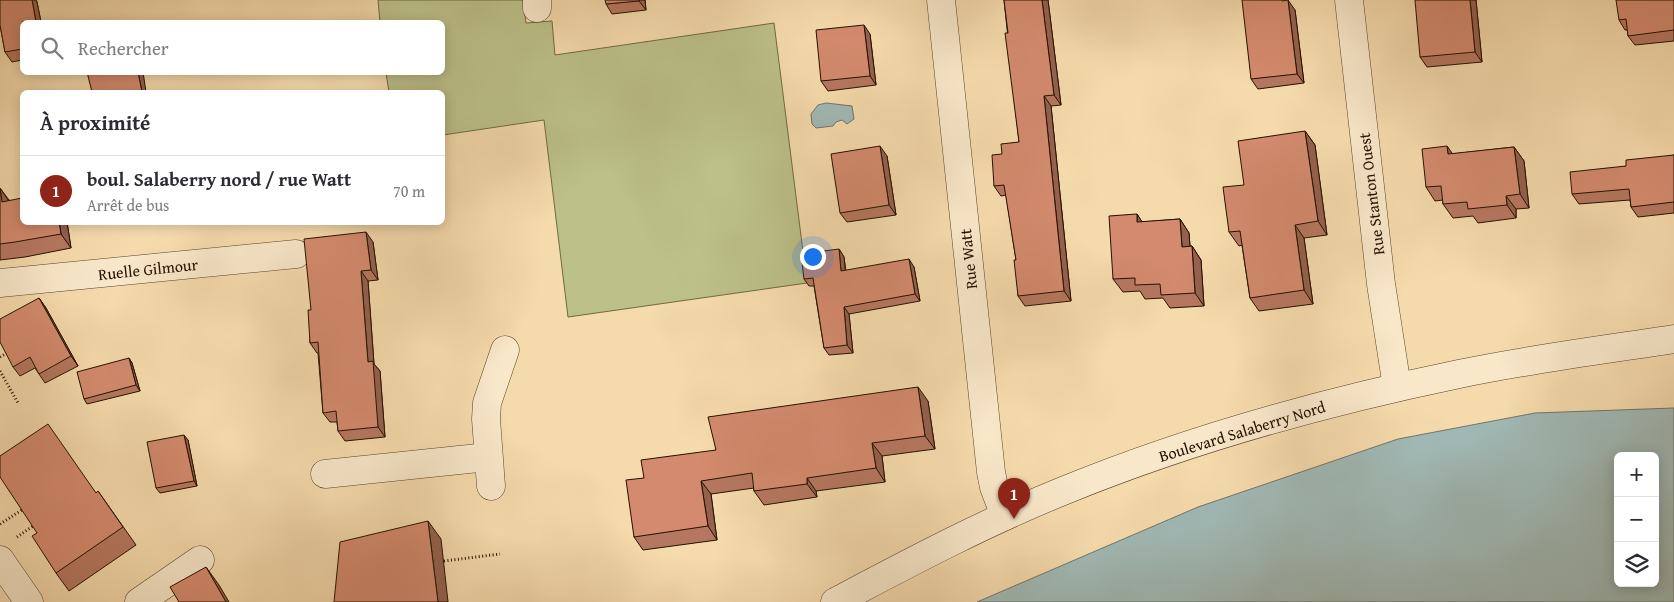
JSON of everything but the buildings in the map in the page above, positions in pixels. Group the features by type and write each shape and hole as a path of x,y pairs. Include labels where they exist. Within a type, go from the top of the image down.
{"street":[{"name":"Rue Watt","path":"941,0 991,472 994,488 1005,516"},
{"name":"Rue Stanton Ouest","path":"1349,0 1381,284 1396,387"},
{"name":"Ruelle Gilmour","path":"0,283 296,254"},
{"name":"Boulevard Salaberry Nord","path":"835,602 1005,516 1100,476 1205,440 1286,415 1396,387 1552,357 1674,339"},
{"path":"491,486 488,457 487,403 505,350"},
{"path":"325,474 488,457"},
{"path":"0,560 29,602"},
{"path":"139,602 200,560"}],"path":[{"path":"0,357 7,353"},
{"path":"0,371 18,403"},
{"path":"0,524 22,510"},
{"path":"444,561 500,554"}],"green space":[{"path":"378,0 523,0 526,23 552,21 555,55 774,23 807,283 568,317 544,120 445,135 445,90 389,90 386,75 445,75 445,20 380,20"}],"water":[{"path":"826,103 852,106 854,119 847,124 842,120 836,122 833,126 816,128 812,124 811,114 818,105"},
{"path":"1674,408 1674,602 977,602 1198,507 1398,439 1535,413"}],"place":[{"name":"boul. Salaberry nord / rue Watt","path":"1014,519"}]}
